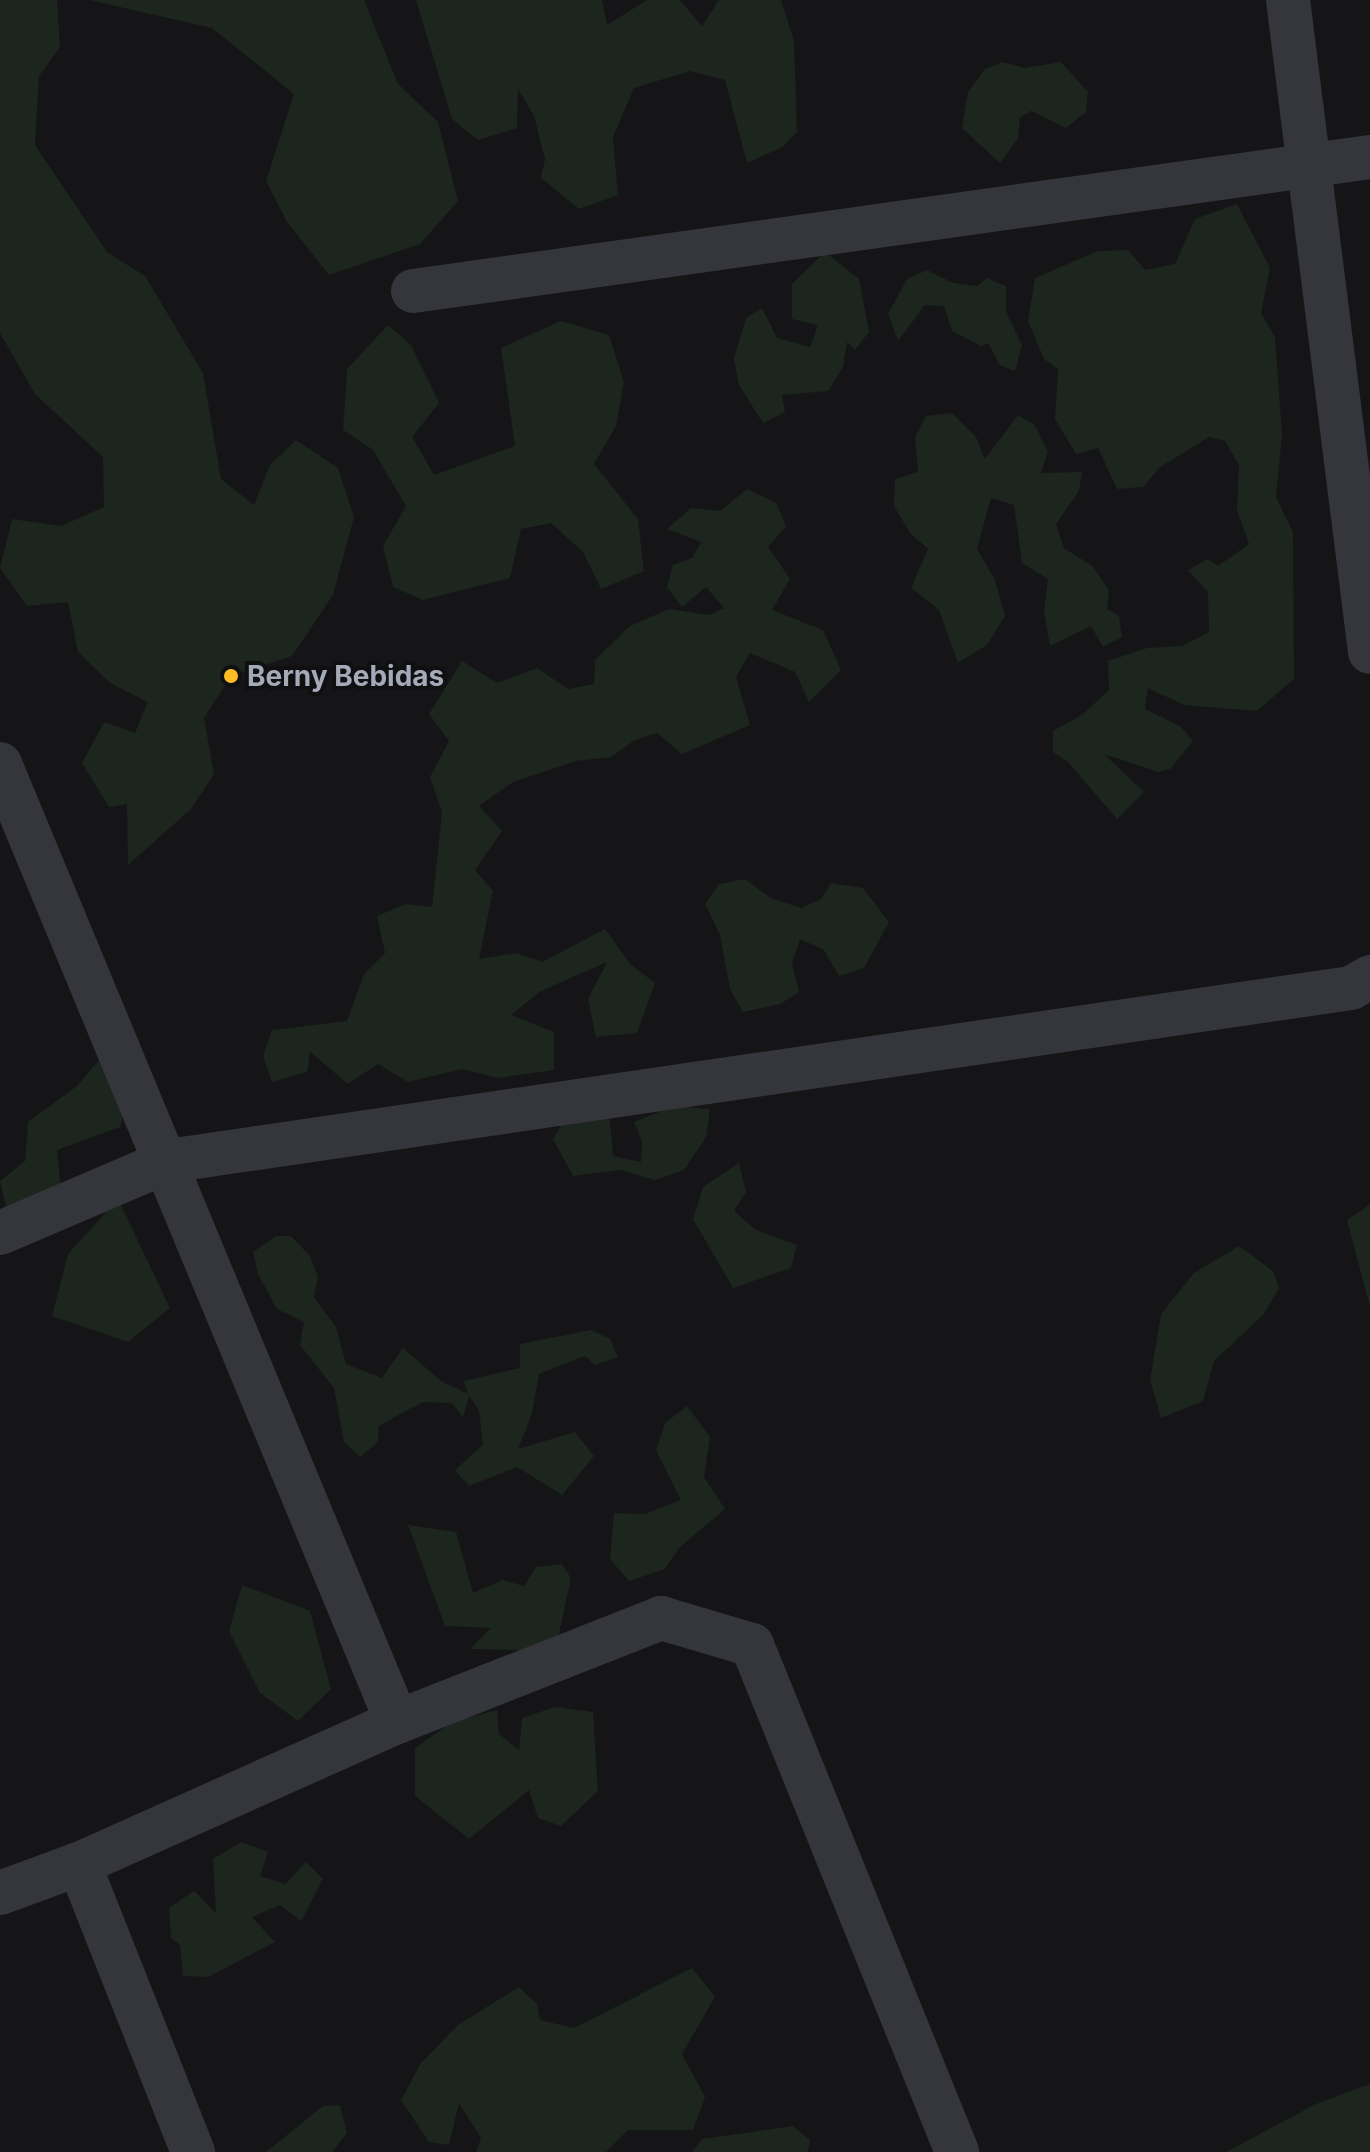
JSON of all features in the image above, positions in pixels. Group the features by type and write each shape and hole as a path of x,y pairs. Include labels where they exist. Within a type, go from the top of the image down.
{"street":[{"path":"1288,0 1370,652"},
{"path":"413,291 1370,157"},
{"path":"0,764 168,1161 397,1722"},
{"path":"0,1233 168,1161 1351,988 1370,977"},
{"path":"0,1893 79,1864 397,1722 661,1618 752,1645 957,2152"},
{"path":"79,1864 193,2152"}],"shaded area":[{"path":"0,0 57,0 60,47 39,76 35,145 107,252 145,276 203,373 221,479 254,505 270,465 296,440 338,468 354,517 333,595 292,656 231,676 204,718 214,774 191,809 128,865 127,804 109,807 82,763 104,722 135,733 148,702 110,683 78,652 68,602 27,606 0,568 12,519 61,526 104,507 103,457 35,394 0,333"},
{"path":"89,0 364,0 398,84 438,122 458,201 420,244 329,275 287,222 266,181 294,94 212,28"},
{"path":"416,0 602,0 607,25 647,0 680,0 702,26 719,0 781,0 794,41 797,132 782,147 747,163 725,80 690,71 634,88 613,137 618,195 579,209 541,178 545,159 534,116 518,89 517,128 478,140 452,119"},
{"path":"1002,62 1025,68 1061,62 1088,92 1086,112 1066,128 1031,111 1020,117 1018,138 1000,163 962,128 968,92 984,70"},
{"path":"1237,204 1270,268 1261,313 1275,337 1282,434 1276,497 1293,532 1294,679 1257,711 1184,705 1148,688 1145,709 1180,726 1193,741 1170,769 1158,772 1104,754 1144,792 1117,819 1068,762 1053,752 1053,731 1082,715 1109,690 1108,661 1147,648 1183,646 1209,632 1208,592 1188,570 1208,559 1218,566 1249,544 1237,510 1239,465 1225,441 1209,437 1160,467 1143,487 1117,489 1098,448 1076,454 1055,419 1058,369 1044,359 1028,321 1035,278 1098,251 1128,250 1145,270 1175,264 1195,219"},
{"path":"825,252 859,279 869,332 855,350 847,342 843,367 828,391 782,395 785,412 763,423 739,385 734,358 746,318 762,308 777,338 810,347 818,325 792,319 792,284"},
{"path":"927,270 953,283 977,286 987,278 1006,286 1006,312 1022,345 1015,371 1000,365 988,343 981,346 952,331 944,306 925,305 898,341 888,314 907,279"},
{"path":"561,321 609,335 624,382 616,426 594,464 638,519 644,571 601,589 583,552 551,523 521,529 510,578 423,600 393,587 383,546 406,506 373,450 343,430 347,369 388,325 411,345 439,403 412,437 434,475 515,446 501,348"},
{"path":"952,413 976,437 985,459 1018,415 1034,424 1048,451 1041,473 1082,472 1079,491 1056,524 1064,548 1092,566 1109,590 1107,609 1119,616 1122,637 1103,647 1091,626 1050,646 1044,611 1048,579 1022,563 1014,505 991,498 977,549 995,580 1005,616 987,645 958,663 939,610 911,588 928,549 910,533 894,506 895,479 918,472 915,437 926,416"},
{"path":"747,489 776,503 786,526 768,547 790,579 772,610 823,630 841,670 809,702 795,672 750,653 736,677 750,725 682,754 657,733 635,740 611,757 576,761 513,782 479,806 502,831 475,870 493,891 479,959 517,953 542,962 605,929 630,964 655,983 637,1033 596,1037 588,999 607,962 541,991 511,1015 554,1032 554,1070 498,1078 462,1069 408,1082 378,1064 348,1084 310,1052 307,1072 272,1082 263,1056 272,1030 347,1021 364,974 385,953 377,916 406,904 432,907 442,812 430,777 449,741 429,714 462,661 497,683 537,668 568,689 594,684 595,660 630,626 669,609 709,615 724,608 706,587 682,607 667,587 673,565 692,558 701,542 667,529 691,508 720,511"},
{"path":"745,879 771,898 801,908 821,899 831,883 863,888 889,922 864,968 839,976 824,950 800,939 792,963 799,992 780,1004 743,1012 730,989 720,935 705,904 719,884"},
{"path":"100,1059 130,1088 120,1127 57,1150 61,1188 7,1211 0,1181 25,1161 28,1122 77,1086"},
{"path":"577,1099 601,1110 610,1121 613,1156 641,1162 642,1141 634,1122 674,1106 710,1109 706,1137 684,1170 655,1180 620,1170 573,1176 553,1139"},
{"path":"739,1163 746,1192 734,1211 756,1230 797,1245 791,1268 733,1288 693,1219 703,1187"},
{"path":"118,1199 170,1308 128,1342 52,1316 68,1254"},
{"path":"1370,1204 1370,1307 1347,1220"},
{"path":"276,1236 291,1236 310,1256 318,1277 314,1297 336,1327 346,1364 382,1378 403,1348 441,1381 468,1394 464,1381 520,1368 520,1344 591,1330 610,1339 618,1357 595,1365 585,1356 539,1374 532,1414 518,1449 575,1432 594,1456 562,1495 517,1467 469,1486 455,1470 483,1445 479,1410 469,1396 463,1417 452,1403 423,1402 400,1414 379,1426 378,1442 360,1457 344,1442 334,1388 300,1345 304,1322 277,1309 258,1274 253,1252"},
{"path":"1239,1246 1273,1271 1279,1288 1264,1314 1214,1361 1203,1401 1161,1418 1150,1380 1161,1314 1194,1273"},
{"path":"687,1406 710,1437 704,1477 725,1509 678,1549 665,1569 629,1581 610,1559 614,1513 645,1514 681,1500 656,1450 665,1423"},
{"path":"408,1525 456,1532 473,1593 503,1580 524,1586 536,1567 562,1564 571,1578 554,1657 540,1660 517,1650 470,1649 491,1628 445,1626"},
{"path":"242,1585 310,1611 331,1689 298,1721 260,1693 229,1631"},
{"path":"555,1707 593,1712 598,1791 561,1826 538,1818 529,1790 469,1839 415,1796 415,1748 453,1722 497,1710 499,1734 519,1750 522,1718"},
{"path":"241,1842 268,1852 260,1876 285,1884 306,1862 323,1879 301,1921 280,1905 252,1917 275,1942 208,1977 183,1976 180,1945 171,1938 169,1908 194,1891 216,1913 213,1859"},
{"path":"692,1968 715,1997 682,2054 705,2097 693,2130 628,2130 606,2152 476,2152 481,2138 459,2103 449,2145 429,2142 401,2100 421,2063 458,2025 519,1987 537,2004 540,2020 574,2028"},
{"path":"1370,2084 1370,2152 1226,2152 1316,2104"},
{"path":"340,2105 347,2133 332,2152 266,2152 323,2106"},
{"path":"793,2126 810,2140 808,2152 692,2152 702,2139"}],"place":[{"name":"Berny Bebidas","path":"231,676"}]}
